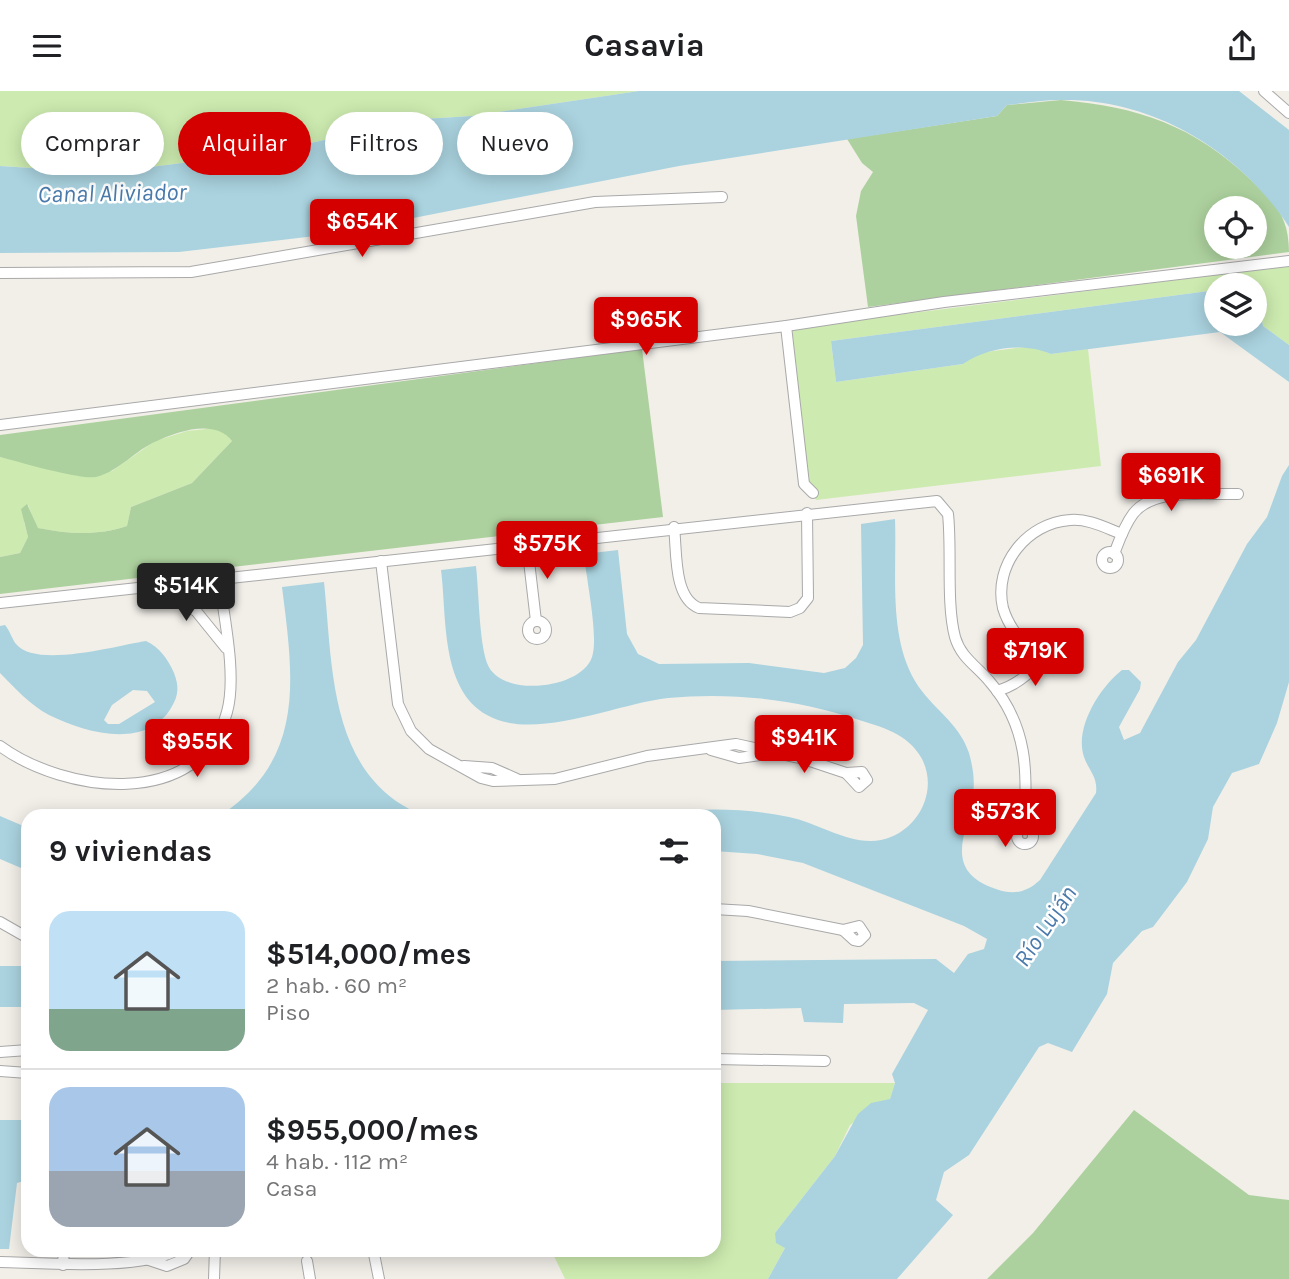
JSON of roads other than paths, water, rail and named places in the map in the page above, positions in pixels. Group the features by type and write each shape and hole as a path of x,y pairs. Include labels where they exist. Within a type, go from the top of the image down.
{"street":[{"path":"1264,91 1289,113"},
{"path":"1274,91 1289,104"},
{"path":"0,273 191,272 595,202 722,197"},
{"path":"0,425 786,326 944,302 1289,261"},
{"path":"786,326 804,484 813,493"},
{"path":"1114,554 1133,514 1153,500 1238,494"},
{"path":"0,603 929,500 943,505 950,526 955,636 965,657 997,691 1013,717 1024,748 1028,784 1024,828"},
{"path":"674,527 682,591 691,604 699,608 790,612 800,608 808,598 807,513"},
{"path":"997,691 1011,687 1041,657 1012,630 1003,607 1004,569 1013,553 1043,526 1072,519 1122,534"},
{"path":"527,544 536,621"},
{"path":"381,561 401,713 411,731 429,749 486,780 555,779 648,756 709,750 736,744 804,759 846,773"},
{"path":"0,746 39,769 87,782 142,782 175,773 206,750 222,727 231,691 219,579"},
{"path":"151,587 196,611 227,650"},
{"path":"0,610 15,603"},
{"path":"721,909 748,911 843,930"},
{"path":"0,922 21,934"},
{"path":"0,1052 21,1050"},
{"path":"721,1059 825,1061"},
{"path":"0,1071 21,1072"},
{"path":"64,1257 64,1265"},
{"path":"0,1262 64,1265 153,1257"},
{"path":"146,1259 167,1266 185,1257"},
{"path":"214,1279 215,1257"},
{"path":"375,1257 379,1279"},
{"path":"307,1261 310,1279"}],"water":[{"name":"Canal Aliviador","path":"639,91 1239,91 1289,130 1289,227 1267,196 1246,175 1191,134 1128,108 1095,102 1054,100 1007,105 997,116 679,166 332,234 179,252 0,253 0,166 21,167 21,175 164,175 164,165 178,164 178,175 311,175 311,143 325,140 325,175 443,175 443,118 457,117 457,175 573,175 573,112 499,112"},
{"path":"1204,292 1204,334 1051,354 1029,348 1006,348 983,354 963,364 836,382 831,341"},
{"path":"1267,329 1289,345 1289,382 1226,336 1267,336"},
{"name":"Río Luján","path":"1289,465 1289,682 1277,723 1259,764 1232,773 1213,807 1208,839 1187,882 1153,927 1142,931 1113,963 1107,994 1072,1052 1048,1043 1039,1047 969,1155 944,1172 936,1200 953,1215 897,1279 768,1279 785,1248 776,1243 775,1233 835,1156 858,1114 871,1103 890,1099 895,1083 892,1074 928,1010 914,1003 844,1004 843,1023 804,1022 801,1008 721,1010 721,961 936,959 954,973 968,954 984,949 987,939 964,926 803,863 757,854 721,851 721,810 789,817 858,840 881,840 905,829 921,809 928,785 922,759 902,737 884,728 810,706 763,699 715,696 668,698 575,719 528,725 506,722 487,715 472,703 453,670 441,570 476,566 484,653 495,674 507,682 541,685 558,682 573,677 585,668 592,657 594,636 584,554 618,550 627,634 638,654 659,664 749,663 824,673 845,668 856,658 863,645 861,524 895,519 897,624 906,663 922,691 959,732 972,763 974,790 962,848 963,860 968,871 979,881 1002,891 1019,892 1040,880 1096,793 1094,778 1082,746 1086,721 1098,697 1122,670 1129,670 1141,682 1140,689 1119,727 1124,740 1140,733 1178,662 1196,640 1247,544 1267,517 1282,476"},
{"path":"324,582 334,683 341,716 352,747 368,774 391,797 412,809 228,809 249,792 268,768 281,741 288,713 289,652 282,587"},
{"path":"5,625 16,644 26,651 41,655 78,653 146,641 159,650 172,668 176,678 176,699 160,721 131,733 97,732 64,722 35,706 0,673 0,626","holes":["133,690 147,691 155,702 119,724 108,724 104,720 112,705"]},
{"path":"0,816 21,825 21,868 0,859"},
{"path":"0,966 21,966 21,1007 0,1007"},
{"path":"0,1120 21,1120 21,1182 17,1183 9,1249 0,1249"}]}
